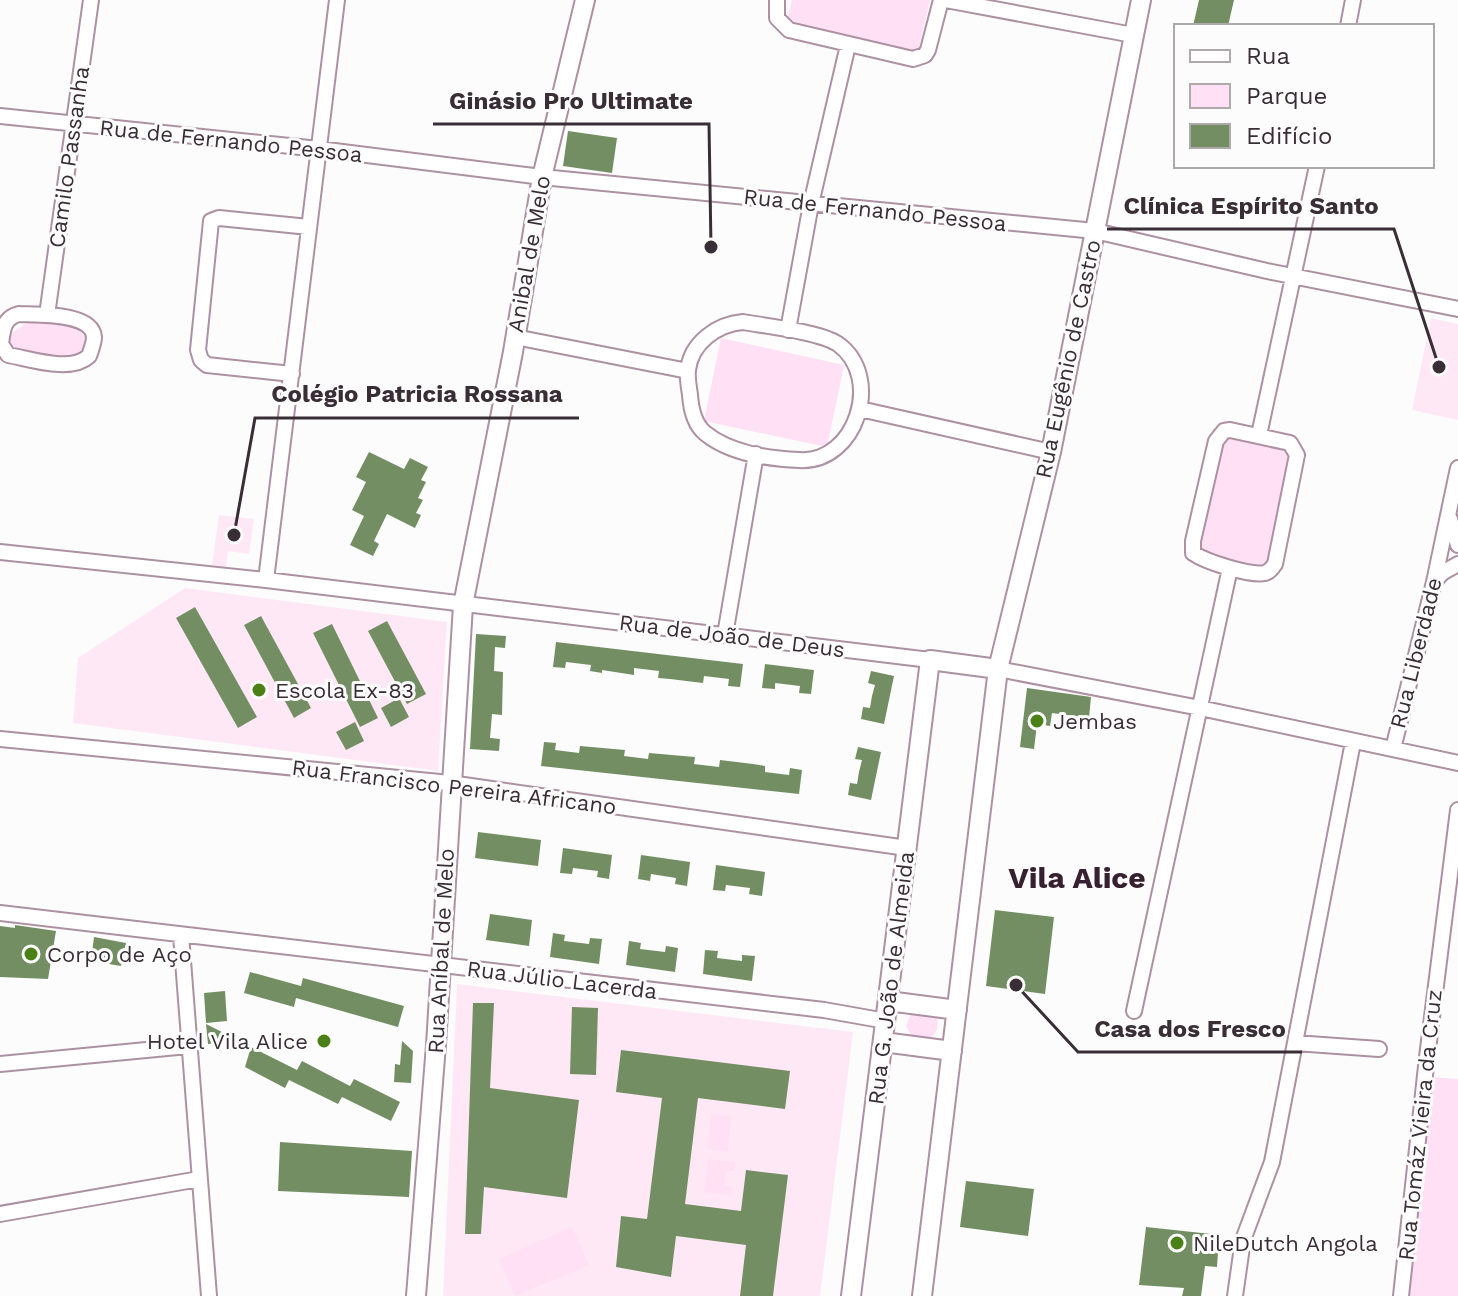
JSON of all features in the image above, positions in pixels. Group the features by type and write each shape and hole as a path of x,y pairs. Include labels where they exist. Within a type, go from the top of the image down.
{"street":[{"name":"Camilo Passanha","path":"47,315 91,0"},
{"path":"266,580 337,0"},
{"name":"Anibal de Melo","path":"463,605 515,337 542,177 585,0"},
{"path":"777,0 777,18 789,30 913,59 928,50 944,0 1133,35"},
{"name":"Rua Eugênio de Castro","path":"998,669 1051,452 1141,0"},
{"path":"1348,24 1353,0"},
{"path":"788,330 811,204 848,45"},
{"name":"Rua de Fernando Pessoa","path":"0,116 319,149 542,177 1095,231 1458,309"},
{"path":"1259,435 1317,168"},
{"path":"292,374 207,365 201,360 198,350 211,221 219,218 309,227"},
{"path":"19,314 47,315 73,319 90,328 94,339 86,360 77,364 44,362 4,352 1,344 4,324 8,319 19,314"},
{"path":"743,322 788,330 829,340 847,354 859,379 860,409 849,433 840,446 819,460 782,460 756,454 715,439 698,426 692,414 688,371 699,345 719,327 743,322"},
{"path":"515,337 688,371"},
{"path":"860,409 1051,452"},
{"path":"1230,430 1259,435 1290,443 1295,448 1297,461 1275,564 1270,571 1263,573 1230,568 1193,553 1193,541 1216,441 1230,430"},
{"path":"725,635 756,454"},
{"name":"Rua Liberdade","path":"1393,749 1458,468"},
{"path":"1450,511 1451,528 1458,545"},
{"name":"Rua de João de Deus","path":"0,552 266,580 998,669 1458,763"},
{"path":"1434,582 1458,564"},
{"path":"1134,1011 1230,568"},
{"name":"Rua Aníbal de Melo","path":"416,1296 441,966 463,605"},
{"name":"Rua G. João de Almeida","path":"851,1296 930,660"},
{"path":"922,1296 998,669"},
{"name":"Rua Francisco Pereira Africano","path":"0,739 450,783 907,848"},
{"path":"1235,1296 1243,1240 1272,1162 1353,742"},
{"name":"Rua Tomáz Vieira da Cruz","path":"1401,1296 1458,810"},
{"name":"Rua Júlio Lacerda","path":"0,913 824,1010 886,1021"},
{"path":"181,935 209,1296"},
{"path":"888,1001 957,1010"},
{"path":"883,1042 952,1051"},
{"path":"1295,1043 1379,1049"},
{"path":"0,1064 188,1046"},
{"path":"0,1214 199,1179"}],"shaded area":[{"path":"1431,318 1458,324 1458,420 1412,410"},
{"path":"219,515 254,519 249,554 228,551 226,567 212,565"},
{"name":"Escola Ex-83","path":"185,588 447,622 438,771 73,723 78,658"},
{"path":"457,984 853,1032 820,1296 443,1296"}],"green space":[{"path":"792,0 930,0 918,52 787,20"},
{"path":"31,320 75,325 87,339 85,351 68,361 9,348 8,338"},
{"path":"721,338 844,365 827,447 704,421"},
{"path":"1223,435 1291,450 1266,569 1195,553"},
{"path":"912,1012 936,1016 938,1024 935,1034 925,1040 911,1035 906,1026"},
{"path":"1429,1077 1458,1079 1458,1296 1408,1296"},
{"path":"711,1114 731,1116 728,1152 708,1149"},
{"path":"708,1159 735,1162 734,1171 726,1171 724,1185 732,1187 731,1195 704,1192"},
{"path":"572,1227 589,1265 515,1296 499,1259"}],"building":[{"path":"1199,0 1234,0 1228,24 1193,24"},
{"path":"568,131 617,138 612,173 563,166"},
{"path":"369,452 404,469 410,458 428,467 421,480 426,482 418,498 423,500 416,513 421,515 415,528 387,514 374,541 379,544 373,556 350,545 364,516 352,510 366,482 356,477"},
{"path":"195,607 257,717 238,728 176,618"},
{"path":"261,616 311,708 294,718 244,625"},
{"path":"387,621 426,694 407,704 368,631"},
{"path":"332,624 378,718 360,727 313,633"},
{"path":"476,634 506,636 505,648 495,647 494,671 503,672 502,715 492,714 490,738 500,739 499,751 470,749"},
{"path":"556,642 743,664 740,687 728,686 729,679 704,676 703,683 658,678 659,671 634,668 634,675 590,671 591,665 566,662 565,668 553,667"},
{"path":"765,664 814,670 811,694 799,693 800,686 775,683 775,689 762,688"},
{"path":"871,671 894,676 884,724 861,719 863,707 870,708 875,685 868,683"},
{"name":"Jembas","path":"1027,688 1091,697 1089,718 1052,713 1050,726 1037,724 1034,749 1020,747"},
{"path":"399,698 409,717 391,727 381,708"},
{"path":"355,722 364,741 346,750 336,732"},
{"path":"544,742 556,743 555,750 579,753 580,746 625,750 624,756 648,759 649,753 695,757 694,764 719,767 720,760 753,764 765,766 765,772 789,775 790,768 802,770 799,794 541,766"},
{"path":"858,747 881,752 871,800 848,795 850,783 857,784 862,760 855,759"},
{"path":"478,832 541,840 538,866 475,858"},
{"path":"563,848 612,855 609,879 597,877 598,871 573,868 572,874 560,873"},
{"path":"641,855 690,862 687,886 675,884 676,878 651,874 650,881 638,879"},
{"path":"716,865 765,872 762,896 749,894 750,888 726,885 725,891 713,890"},
{"path":"995,910 1054,917 1045,994 986,986"},
{"path":"490,914 532,920 529,946 486,940"},
{"name":"Corpo de Aço","path":"15,925 56,931 48,979 0,977 0,926 15,928"},
{"path":"553,933 565,935 564,941 589,944 590,938 602,939 599,964 550,957"},
{"path":"94,937 126,943 121,966 91,961"},
{"path":"629,941 641,943 640,949 665,952 666,946 678,948 675,972 626,965"},
{"path":"705,950 718,951 717,958 742,961 742,955 755,956 752,981 703,974"},
{"path":"250,972 301,986 303,978 404,1006 398,1027 296,998 294,1007 244,993"},
{"path":"225,991 227,1021 206,1023 204,993"},
{"path":"473,1003 494,1003 490,1088 579,1100 567,1198 484,1187 481,1234 465,1234"},
{"path":"572,1007 598,1008 596,1075 570,1074"},
{"path":"206,1024 240,1041 208,1044"},
{"path":"402,1041 413,1051 411,1083 394,1082 395,1064 400,1065"},
{"path":"251,1047 297,1070 302,1061 350,1086 354,1079 400,1102 391,1121 342,1097 338,1104 289,1080 285,1088 245,1067"},
{"path":"621,1050 790,1071 785,1109 698,1098 685,1204 741,1211 746,1170 788,1175 773,1296 740,1296 746,1245 676,1236 671,1277 616,1267 621,1216 647,1219 662,1098 616,1092"},
{"path":"280,1142 412,1151 409,1197 278,1191"},
{"path":"966,1181 1034,1189 1028,1236 960,1227"},
{"path":"1146,1227 1211,1234 1209,1252 1218,1252 1217,1267 1205,1266 1201,1296 1182,1296 1184,1288 1139,1285"}],"place":[{"name":"Ginásio Pro Ultimate","path":"711,247"},
{"name":"Clínica Espírito Santo","path":"1439,367"},
{"name":"Colégio Patricia Rossana","path":"234,535"},
{"name":"Escola Ex-83","path":"259,690"},
{"name":"Jembas","path":"1037,721"},
{"name":"Corpo de Aço","path":"31,954"},
{"name":"Casa dos Fresco","path":"1016,985"},
{"name":"Hotel Vila Alice","path":"324,1041"},
{"name":"NileDutch Angola","path":"1177,1243"}],"district":[{"name":"Vila Alice","path":"1077,877"}]}
